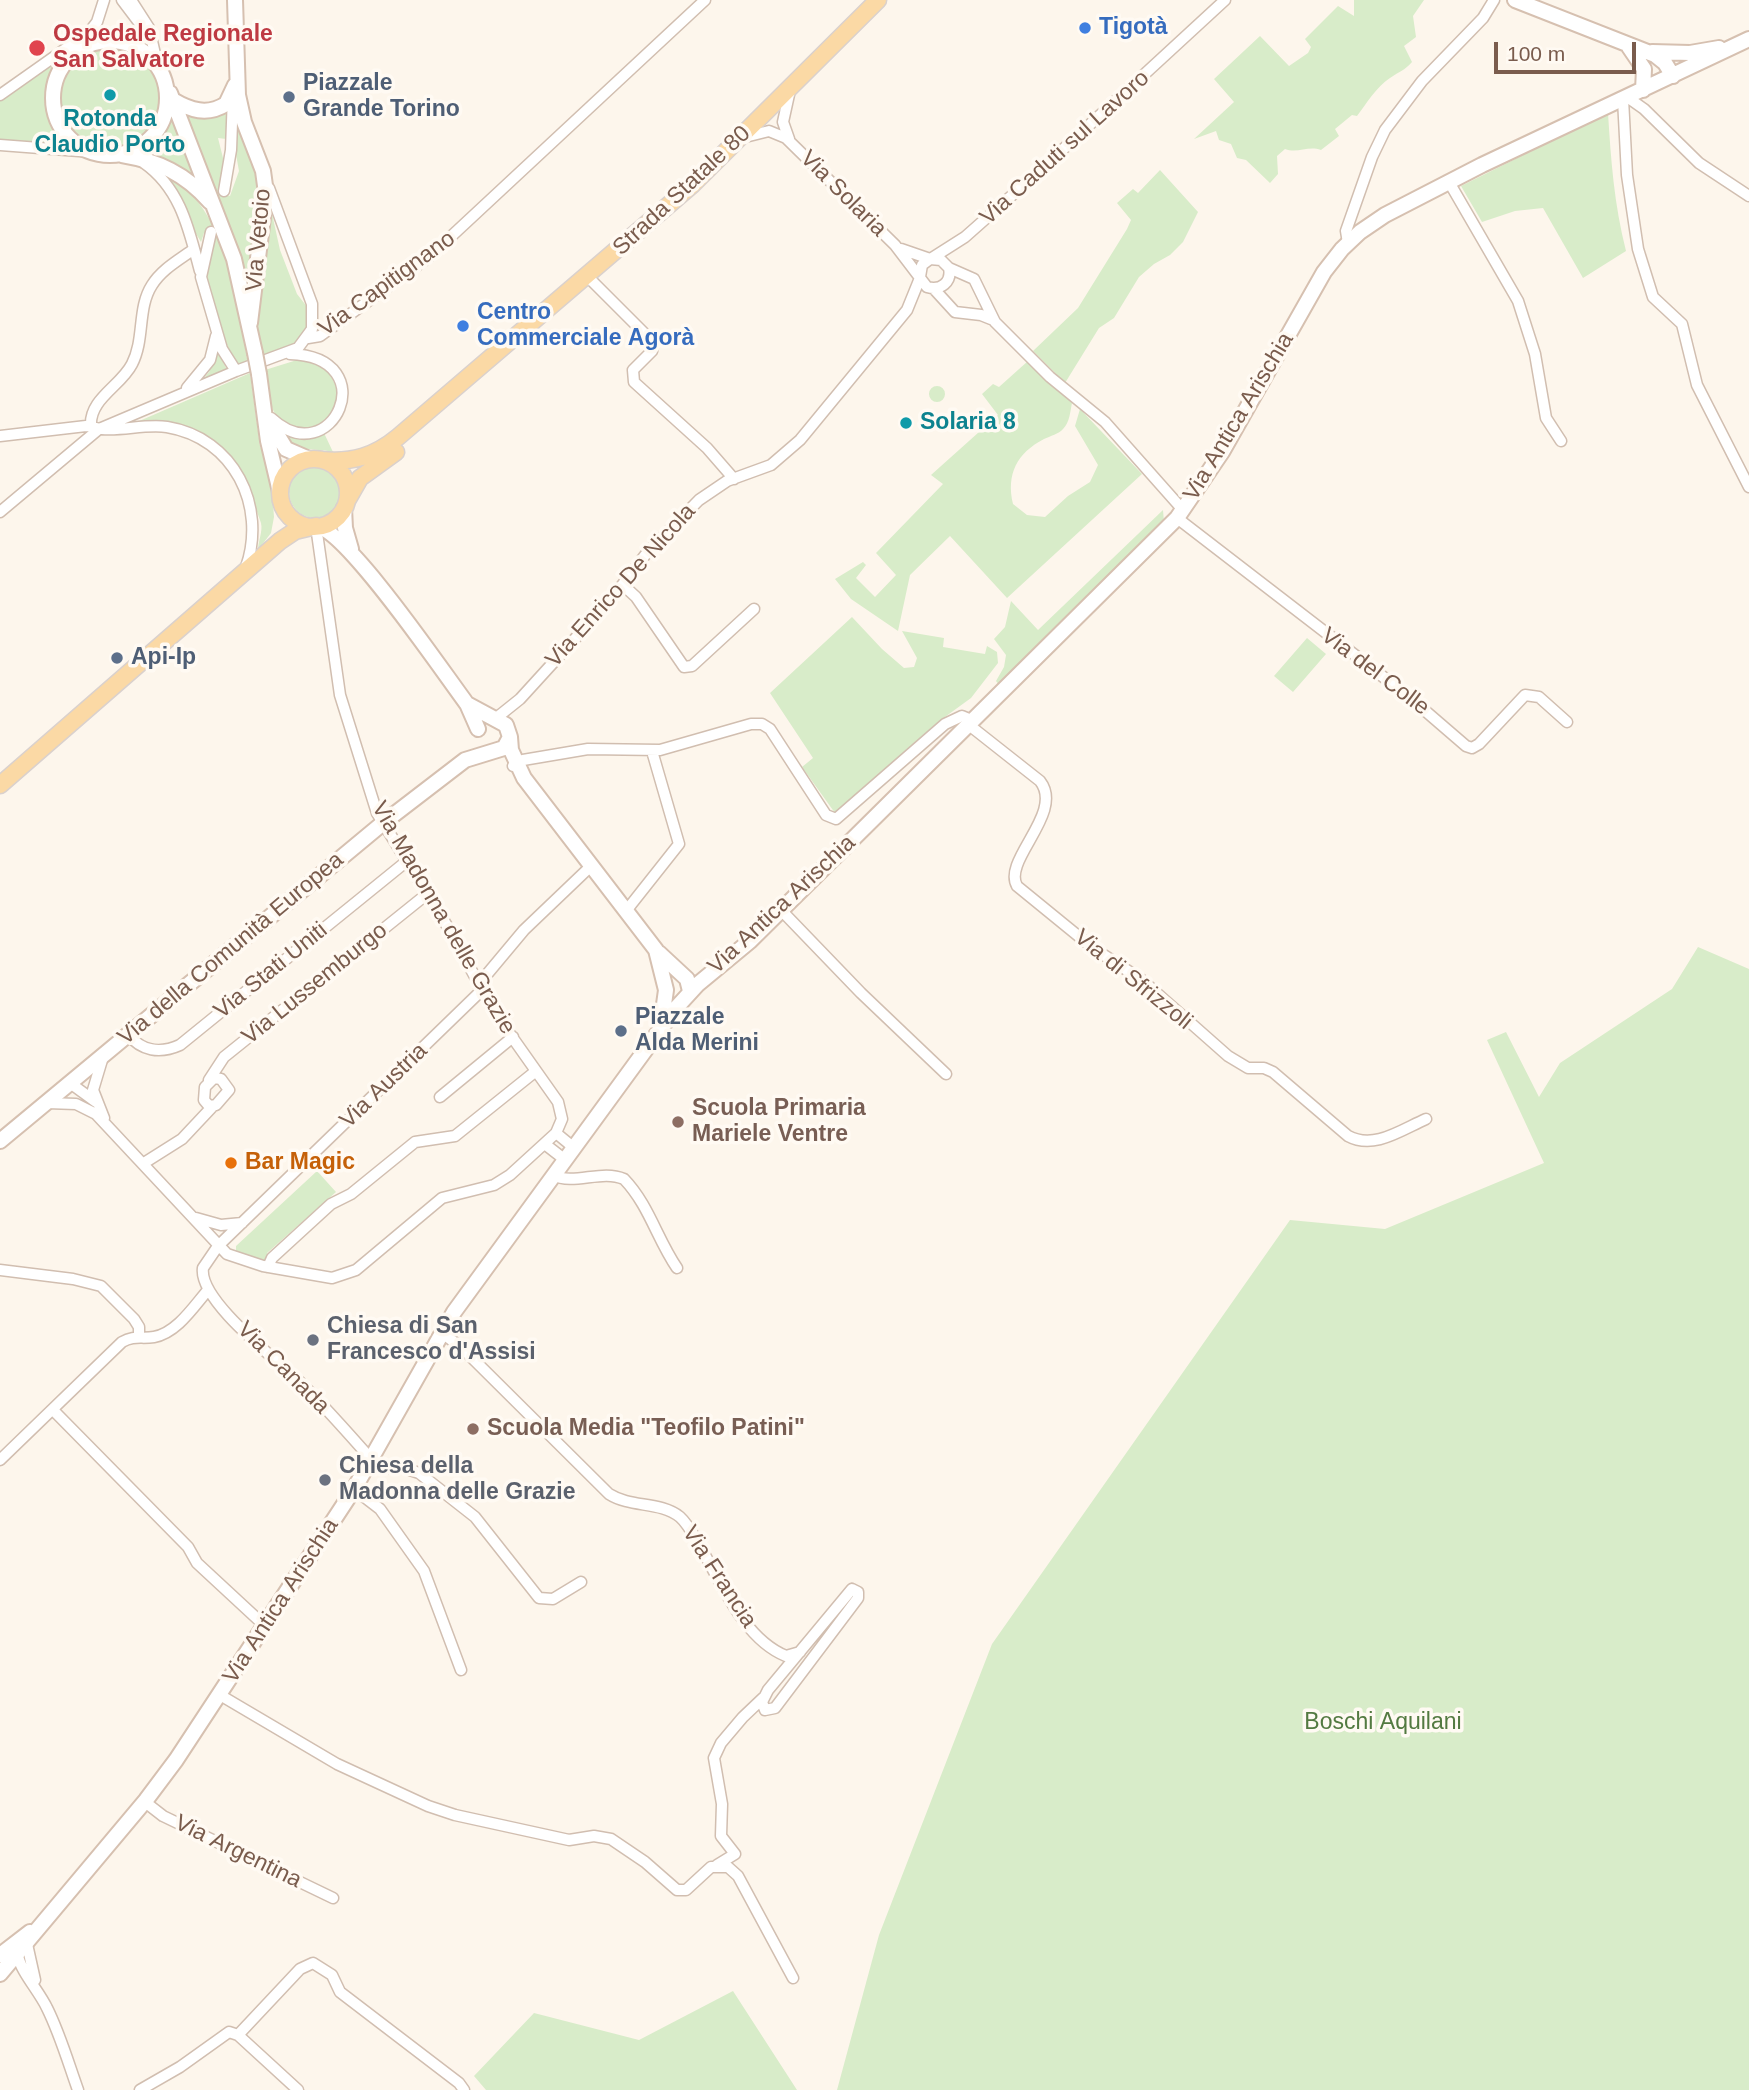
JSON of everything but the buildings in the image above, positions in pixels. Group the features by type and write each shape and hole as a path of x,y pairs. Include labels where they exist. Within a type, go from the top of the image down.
{"main road":[{"name":"Strada Statale 80","path":"315,459 353,460 382,449 477,372 588,277 740,140 877,0"},
{"name":"Strada Statale 80","path":"345,507 360,478 427,426 477,372"},
{"path":"0,785 291,533 332,522 345,507 348,493 345,478 335,466 315,459 289,470 281,497 278,532 269,552"},
{"path":"281,497 295,521 316,526"}],"street":[{"path":"92,152 68,136 54,110 55,81 76,47 97,22 104,0"},
{"path":"122,0 152,39"},
{"path":"131,0 147,23 158,67 233,259 250,323 281,497"},
{"name":"Via Vetoio","path":"235,0 235,84 244,122 263,171 265,201 250,323"},
{"name":"Via Capitignano","path":"0,436 95,428 236,371 290,354 308,338 320,336 429,257 705,0"},
{"name":"Via Caduti sul Lavoro","path":"931,259 965,237 1111,108 1225,0"},
{"path":"1348,243 1346,230 1372,157 1385,130 1413,92 1483,18 1494,0"},
{"path":"1515,0 1661,58 1673,76"},
{"name":"Via Antica Arischia","path":"11,1948 42,1923 145,1802 220,1695 354,1489 441,1332 568,1153 690,991 781,910 1180,514 1223,452 1317,282 1348,243 1385,215 1449,182 1636,98 1749,38"},
{"path":"0,95 76,47 112,40 133,45 158,67"},
{"path":"1636,49 1690,52 1735,46"},
{"path":"1636,49 1644,69 1636,98 1627,175 1638,249 1653,297 1682,324 1698,386 1749,487"},
{"path":"116,155 142,145 160,125 167,99 164,81"},
{"path":"173,100 194,109 212,110 226,104 235,84"},
{"path":"224,191 232,150 235,84"},
{"name":"Via Solaria","path":"790,89 783,122 791,142"},
{"path":"1636,98 1699,163 1749,196"},
{"name":"Via Solaria","path":"740,140 769,131 779,133 791,142 895,245 920,277"},
{"path":"0,145 135,158 180,174 215,208"},
{"path":"135,158 155,171 169,186 186,220 217,332 231,367 236,371"},
{"path":"263,171 312,304 313,321 308,338"},
{"path":"1449,182 1518,302 1535,354 1546,418 1561,441"},
{"path":"201,276 211,232"},
{"name":"Via Caduti sul Lavoro","path":"948,267 965,237"},
{"name":"Via Solaria","path":"895,245 909,254 931,259"},
{"path":"95,428 91,414 131,367 151,286 167,268 194,249"},
{"path":"995,322 974,279 948,267 941,260 931,259 922,265 920,277 925,285 933,288 952,310 981,315 995,322 1066,390 1105,422 1180,514"},
{"path":"933,288 948,281 948,267"},
{"path":"588,277 654,343 652,351 633,370 634,382 713,454 734,478"},
{"name":"Via Enrico De Nicola","path":"907,310 920,277"},
{"name":"Via Enrico De Nicola","path":"494,719 520,699 623,585 638,563 699,500 734,478 763,469 791,449 907,310 933,288"},
{"path":"966,314 983,300"},
{"path":"176,397 204,371 215,347 217,332"},
{"path":"265,408 285,429 308,433 330,424 340,410 343,391 333,368 308,356 290,354"},
{"path":"265,408 282,445 315,459"},
{"path":"132,415 130,422 138,427"},
{"path":"0,512 95,428 166,427 190,433 215,449 236,471 250,500 254,522 252,547 240,578"},
{"path":"345,507 348,549"},
{"name":"Via del Colle","path":"1180,514 1418,703 1466,746 1472,748 1479,744 1525,695 1539,697 1567,722"},
{"path":"316,526 328,529 348,549 467,704 481,747 514,765 656,950 668,967 672,982 690,991"},
{"name":"Via Madonna delle Grazie","path":"316,526 340,695 383,823 427,894 479,988 561,1109 562,1119 556,1133"},
{"path":"319,557 331,543 348,549"},
{"path":"623,585 636,597 684,667 692,666 754,610"},
{"name":"Via Enrico De Nicola","path":"510,735 520,699"},
{"path":"467,704 505,723 510,735 514,765"},
{"path":"514,765 588,750 652,751 751,724 766,726 825,816 836,819 945,724 962,716 972,723"},
{"path":"477,733 485,721 494,719"},
{"name":"Via di Sfrizzoli","path":"972,723 1040,781 1046,793 1044,808 1015,873 1017,886 1093,948 1142,980 1228,1056 1248,1068 1269,1070 1348,1136 1358,1141 1375,1142 1426,1119"},
{"name":"Via della Comunità Europea","path":"465,760 477,733"},
{"path":"490,752 505,748 510,735"},
{"path":"626,911 679,844 652,751"},
{"name":"Via della Comunità Europea","path":"0,1141 383,823 465,760 490,752"},
{"name":"Via Stati Uniti","path":"128,1034 136,1044 148,1049 180,1045 407,861"},
{"name":"Via Austria","path":"202,1272 218,1245 479,988 524,930 591,866"},
{"name":"Via Lussemburgo","path":"209,1103 209,1080 224,1057 427,894"},
{"path":"781,910 861,993 946,1073"},
{"path":"668,967 696,974 714,970"},
{"path":"660,1030 666,1000 668,967"},
{"path":"440,1097 513,1037"},
{"path":"92,1106 94,1082 107,1051"},
{"path":"268,1267 272,1258 331,1204 351,1194 415,1142 460,1133 536,1071"},
{"name":"Via Lussemburgo","path":"144,1163 182,1139 209,1103 229,1090 221,1079 209,1080"},
{"path":"70,1083 218,1245 232,1256 268,1267 325,1278 348,1274 442,1198 500,1182 547,1145 556,1133 568,1153"},
{"path":"46,1103 92,1106"},
{"path":"547,1145 568,1153"},
{"path":"553,1175 564,1179 612,1175 624,1179 648,1210 661,1242 677,1268"},
{"path":"192,1216 221,1225 243,1223"},
{"path":"0,1270 73,1279 101,1286 134,1319 139,1336"},
{"name":"Via Canada","path":"202,1272 208,1290 264,1352 301,1382 369,1463"},
{"path":"0,1460 122,1342 139,1336 153,1338 169,1331 208,1290"},
{"name":"Via Francia","path":"441,1332 463,1349 609,1494 627,1503 661,1508 680,1517 738,1611 770,1647 779,1664 776,1681"},
{"path":"53,1410 188,1547 197,1563 265,1626"},
{"path":"369,1463 404,1468 426,1478 475,1517 539,1598 553,1599 581,1582"},
{"path":"354,1489 380,1509 424,1571 461,1670"},
{"path":"220,1695 337,1764 428,1806 456,1815 569,1840 594,1836 611,1839 645,1862 677,1890 686,1890 716,1865 735,1854 721,1836 722,1804 714,1758 721,1743 743,1717 763,1698 848,1591 858,1592 858,1598 775,1708 743,1717"},
{"name":"Via Francia","path":"770,1647 786,1657 800,1651"},
{"path":"763,1698 762,1705 765,1710"},
{"name":"Via Argentina","path":"145,1802 163,1816 333,1898"},
{"path":"716,1865 728,1867 738,1876 793,1978"},
{"path":"11,1948 30,1972 39,1991 78,2090"},
{"path":"11,1948 30,1972"},
{"path":"0,1974 11,1948"},
{"path":"238,2035 300,1969 313,1963 332,1975 340,1992 459,2083 464,2090"},
{"path":"0,1974 30,1972"},
{"path":"140,2090 180,2067 225,2032 238,2035 299,2090"}],"green space":[{"path":"1354,0 1424,0 1413,16 1416,37 1404,46 1412,62 1381,86 1357,116 1352,115 1335,129 1339,136 1321,150 1285,149 1277,156 1278,174 1270,183 1246,160 1237,158 1231,144 1219,140 1216,131 1194,139 1234,102 1214,79 1260,36 1289,66 1308,53 1311,47 1305,39 1338,6 1354,16"},
{"name":"Rotonda Claudio Porto","path":"110,45 130,49 147,60 158,77 162,97 158,117 147,134 130,145 110,149 90,145 73,134 62,117 58,97 62,77 73,60 90,49"},
{"path":"60,58 50,83 49,106 57,128 74,149 0,141 0,100"},
{"path":"170,113 200,185 135,155 157,139"},
{"path":"227,113 226,139 218,138 225,166 220,192 230,196 239,171 235,149 236,116 260,180 249,296 232,232 186,114"},
{"path":"1608,113 1616,199 1626,251 1583,278 1543,208 1515,211 1482,222 1461,186"},
{"path":"1160,170 1198,212 1183,242 1139,277 1114,318 1099,328 1065,383 1033,351 1078,308 1127,229 1131,220 1117,203 1133,189 1138,193"},
{"path":"159,172 182,185 200,204 214,227 233,282 248,363 237,365 226,343 212,302 207,264 215,237 204,233 201,242"},
{"path":"269,200 280,250 297,294 308,308 308,325 297,345 263,358 256,320"},
{"path":"218,351 227,370 200,383 209,372"},
{"path":"297,360 315,364 327,371 340,399 327,421 312,428 298,428 284,423 275,414 270,398 265,370"},
{"path":"1028,361 1072,403 1063,429 1035,445 1020,458 1011,483 1013,504 1027,515 1045,517 1068,496 1090,482 1098,465 1075,426 1080,409 1142,474 1007,598 950,536 910,575 898,631 851,599 835,579 863,562 866,565 856,578 875,597 896,575 876,553 943,484 931,475 998,415 982,394 993,384 999,387"},
{"path":"250,373 260,446 271,476 274,517 271,533 258,550 261,523 244,479 226,453 215,442 185,427 137,422"},
{"path":"937,386 943,388 943,400 937,402 931,400 929,394 931,388"},
{"path":"324,433 333,452 294,445 284,434 305,439"},
{"path":"315,466 334,473 341,492 334,511 315,518 296,511 289,492 296,473"},
{"path":"1163,510 1164,522 999,685 996,681 1004,667 1006,655 994,639 1005,627 1011,601 1038,630"},
{"path":"852,617 904,668 914,667 917,658 902,631 944,638 943,647 985,654 987,646 997,652 998,663 971,698 938,722 835,813 802,767 813,758 770,693"},
{"path":"1307,638 1326,654 1293,692 1274,676"},
{"name":"Boschi Aquilani","path":"1698,947 1749,969 1749,2090 837,2090 879,1935 992,1644 1290,1220 1385,1229 1544,1163 1487,1040 1506,1032 1539,1097 1560,1063 1672,989"},
{"path":"317,1171 336,1192 267,1253 269,1256 261,1263 236,1258 236,1246"},
{"path":"733,1991 797,2090 486,2090 474,2076 534,2013 639,2040"}],"place":[{"name":"Tigotà","path":"1085,28"},
{"name":"Ospedale Regionale San Salvatore","path":"37,48"},
{"name":"Rotonda Claudio Porto","path":"110,95"},
{"name":"Piazzale Grande Torino","path":"289,97"},
{"name":"Centro Commerciale Agorà","path":"463,326"},
{"name":"Solaria 8","path":"906,423"},
{"name":"Api-Ip","path":"117,658"},
{"name":"Piazzale Alda Merini","path":"621,1031"},
{"name":"Scuola Primaria Mariele Ventre","path":"678,1122"},
{"name":"Bar Magic","path":"231,1163"},
{"name":"Chiesa di San Francesco d'Assisi","path":"313,1340"},
{"name":"Scuola Media \"Teofilo Patini\"","path":"473,1429"},
{"name":"Chiesa della Madonna delle Grazie","path":"325,1480"}]}
